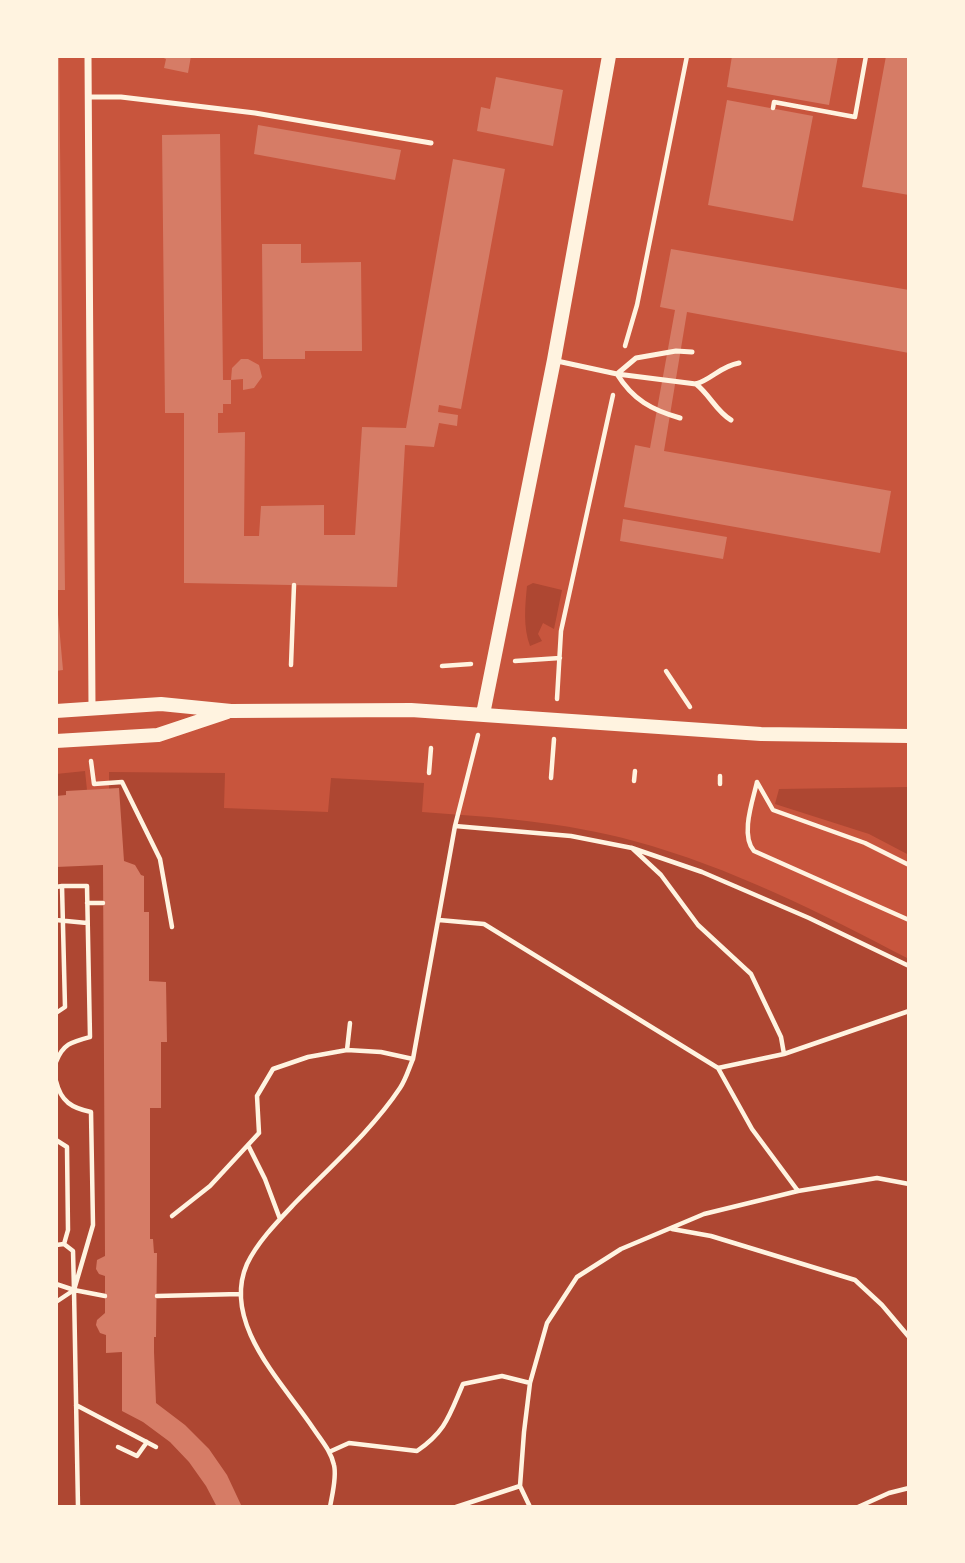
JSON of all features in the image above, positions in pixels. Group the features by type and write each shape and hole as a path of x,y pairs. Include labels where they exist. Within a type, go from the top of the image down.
{"main road":[{"path":"483,714 554,360 609,56"},
{"path":"56,711 161,704 231,711 411,710 707,731 909,736"},
{"path":"56,741 158,735 231,711"}],"street":[{"path":"88,56 92,707"}],"lane":[{"path":"88,97 121,97 255,114 431,142"},
{"path":"617,374 636,358 676,351 692,352"},
{"path":"554,360 617,374 696,384 708,380 725,365 739,363"},
{"path":"617,374 625,388 638,401 652,409 680,418"},
{"path":"696,384 721,414 731,420"}],"path":[{"path":"773,108 774,102 855,117 866,56"},
{"path":"290,665 294,585"},
{"path":"551,778 560,658"},
{"path":"666,671 707,731"},
{"path":"330,1507 335,1467 329,1452 271,1372 250,1332 243,1314 240,1294 247,1263 280,1219 402,1086 413,1059 455,826 483,714"},
{"path":"429,773 431,748"},
{"path":"91,761 94,784 122,782 128,793 160,859 172,927"},
{"path":"634,780 635,771"},
{"path":"720,776 720,784"},
{"path":"909,865 864,843 772,810 757,782 748,828 750,846 754,851 909,920"},
{"path":"455,826 571,836 632,848 702,872 809,918 909,966"},
{"path":"632,848 661,875 698,925 751,974 781,1037 784,1054"},
{"path":"56,1013 65,1007 63,920 59,887 87,886 90,1037 62,1047 56,1062"},
{"path":"87,903 103,903"},
{"path":"439,919 484,924 718,1068 752,1129 798,1191"},
{"path":"56,920 87,923"},
{"path":"718,1068 784,1054 909,1011"},
{"path":"347,1050 351,1023"},
{"path":"172,1216 210,1186 260,1133 257,1096 273,1069 308,1057 347,1050 381,1052 413,1059"},
{"path":"56,1081 66,1104 91,1112 93,1226 74,1290 56,1303"},
{"path":"56,1140 66,1147 68,1230 64,1244"},
{"path":"249,1147 280,1219"},
{"path":"530,1507 520,1486 523,1432 530,1383 547,1322 577,1277 621,1249 704,1214 798,1191 877,1178 909,1184"},
{"path":"671,1229 711,1236 855,1280 882,1305 909,1337"},
{"path":"56,1245 64,1244 73,1251 78,1507"},
{"path":"56,1284 105,1296"},
{"path":"157,1296 240,1294"},
{"path":"329,1452 349,1443 417,1451 435,1439 449,1417 463,1384 502,1376 530,1383"},
{"path":"76,1405 156,1447"},
{"path":"118,1447 137,1456 147,1442"},
{"path":"456,1507 520,1486"},
{"path":"858,1507 889,1493 909,1488"}],"shaded area":[{"path":"533,583 562,590 554,629 543,623 538,634 542,641 530,646 525,609 527,586"},
{"path":"85,771 87,790 109,789 109,772 225,773 224,808 328,812 331,778 424,783 422,812 555,825 634,841 705,864 775,892 909,959 909,1507 56,1507 56,774"},
{"path":"909,787 909,855 869,834 775,804 779,789"}],"building":[{"path":"56,56 59,56 65,590 56,590"},
{"path":"159,56 191,56 188,73 164,68 166,59"},
{"path":"732,56 838,56 829,105 727,87"},
{"path":"886,56 909,56 909,195 862,187"},
{"path":"496,77 563,90 553,146 477,131 481,107 490,109"},
{"path":"727,100 813,116 793,221 708,205"},
{"path":"258,125 401,150 395,180 254,154"},
{"path":"220,134 223,380 231,380 231,404 223,404 223,413 218,413 218,433 245,432 244,536 259,536 261,506 324,505 324,535 355,535 362,427 406,428 453,159 505,169 461,409 439,405 438,412 458,415 457,426 439,423 434,447 405,445 397,587 184,583 184,413 165,413 162,135"},
{"path":"262,244 301,244 301,263 361,262 362,351 305,351 305,359 263,359"},
{"path":"671,249 909,290 909,353 687,312 664,451 891,491 880,553 624,507 635,445 650,448 675,310 660,307"},
{"path":"241,359 248,359 259,365 262,377 254,388 243,390 243,379 231,380 232,368"},
{"path":"623,519 727,537 723,559 620,541"},
{"path":"56,614 63,670 56,671"},
{"path":"119,788 124,861 135,865 144,876 144,912 149,912 149,981 166,982 167,1042 161,1042 161,1108 150,1108 150,1239 153,1239 154,1253 157,1253 154,1337 156,1403 185,1425 209,1449 227,1475 242,1507 217,1507 189,1462 170,1442 143,1422 122,1411 122,1352 106,1353 106,1335 100,1333 96,1325 97,1320 105,1313 105,1276 99,1274 96,1269 97,1260 105,1256 103,865 56,867 56,796 66,795 66,791"}]}
